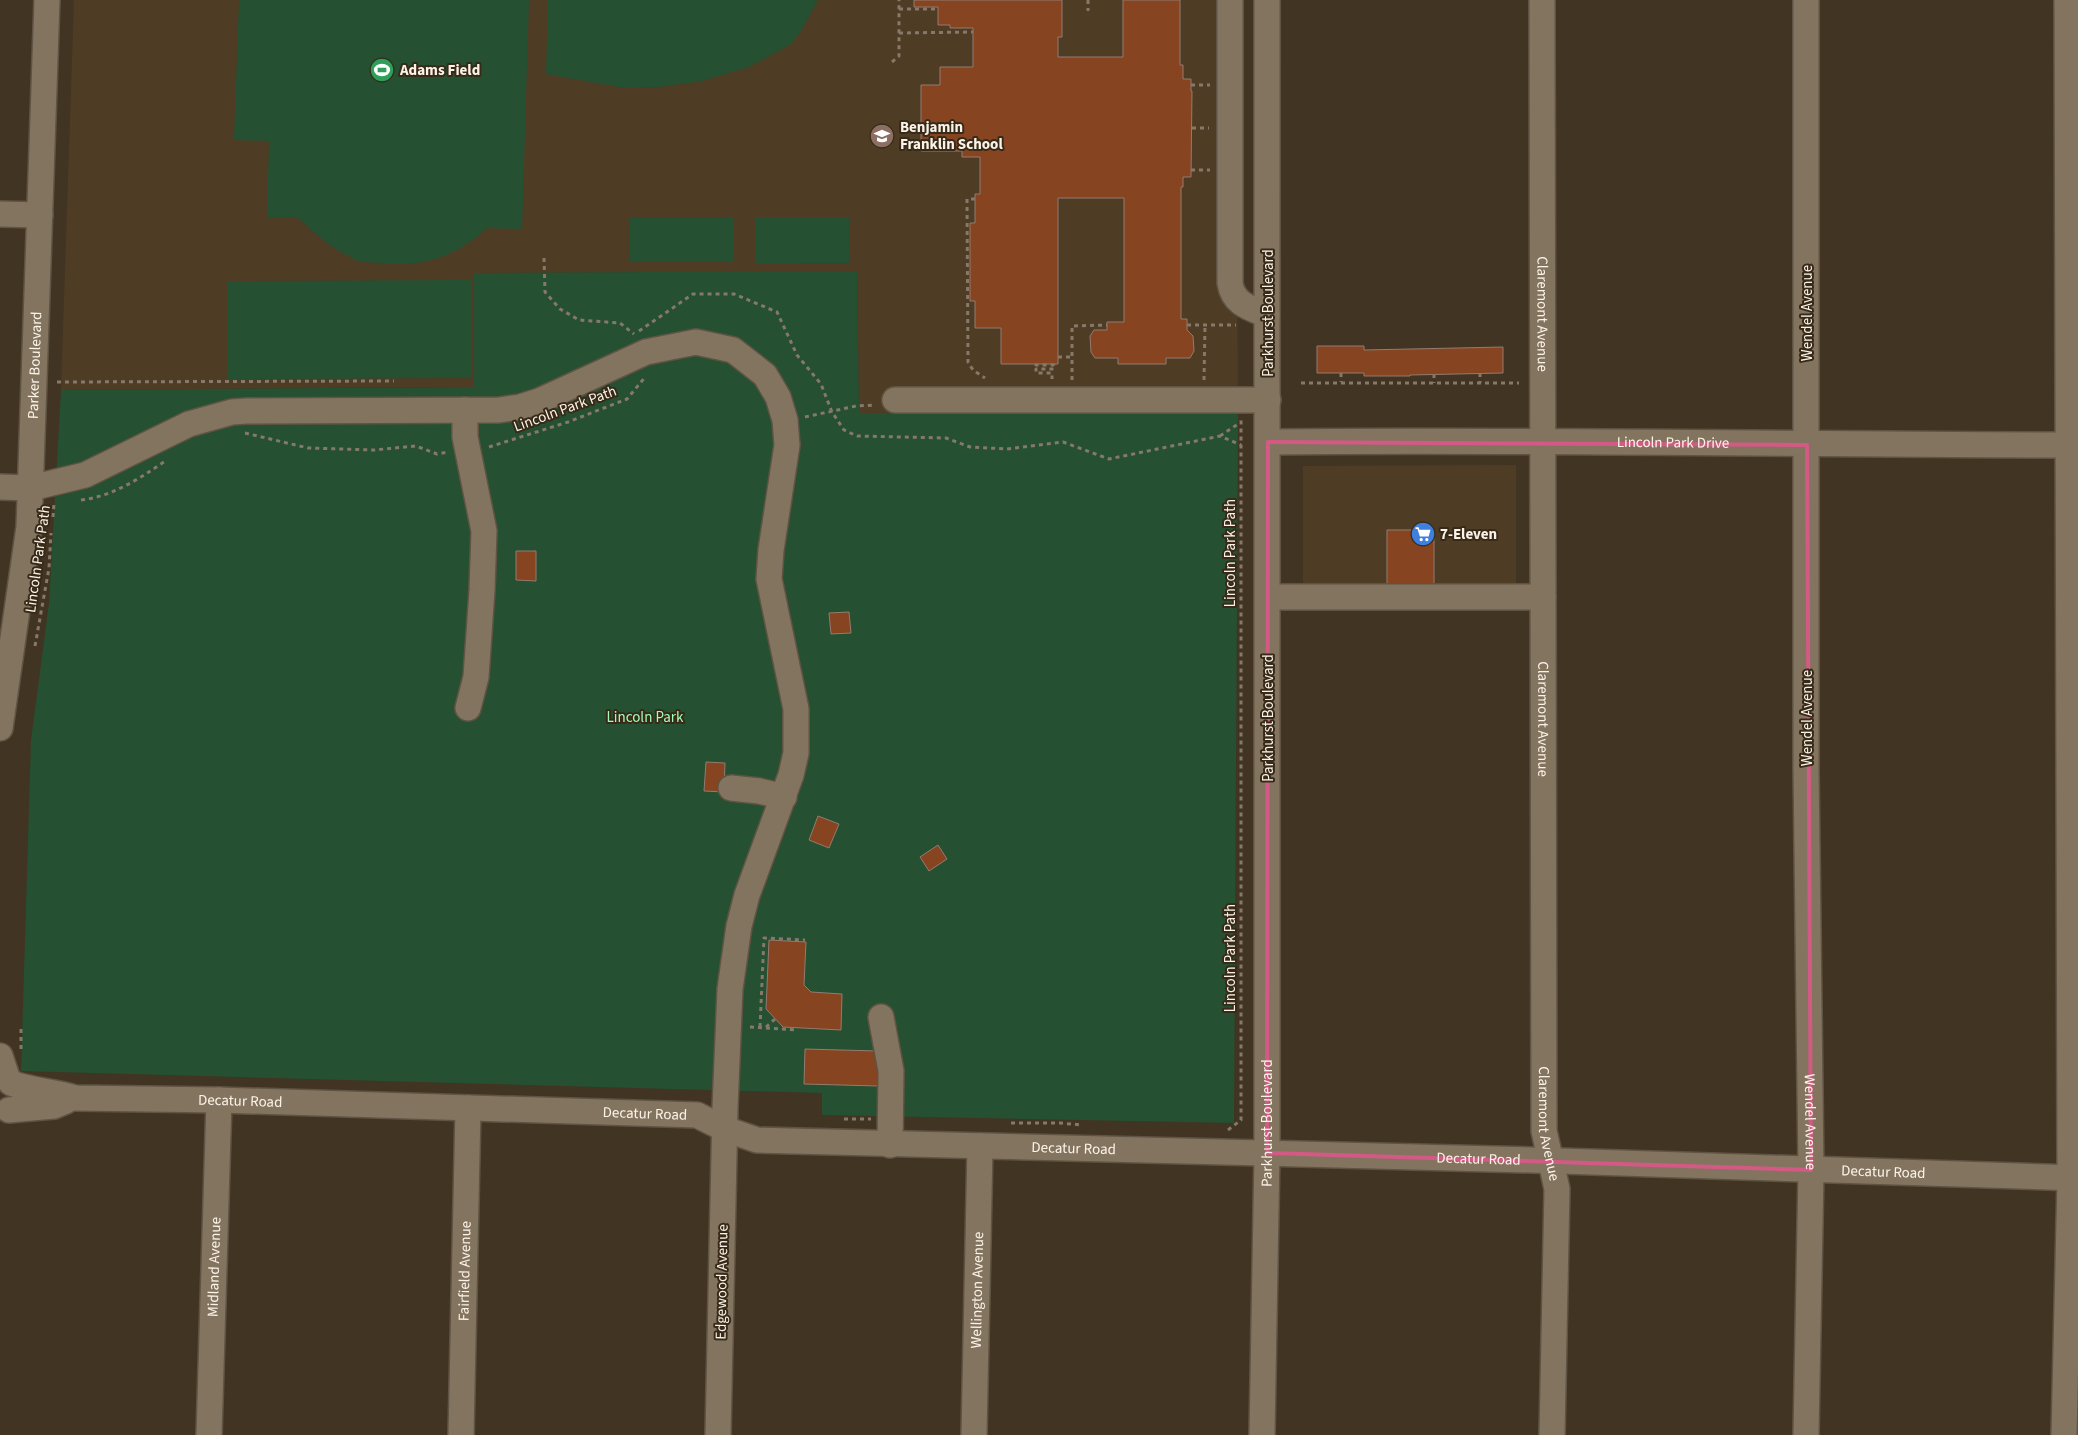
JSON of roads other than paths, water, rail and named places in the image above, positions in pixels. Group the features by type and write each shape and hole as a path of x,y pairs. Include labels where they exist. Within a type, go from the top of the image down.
{"street":[{"name":"Parker Boulevard","path":"0,728 29,527 47,0"},
{"path":"1230,0 1230,283 1234,298 1240,304 1268,316"},
{"name":"Parkhurst Boulevard","path":"1262,1435 1268,1153 1267,0"},
{"name":"Claremont Avenue","path":"1542,0 1544,1131 1557,1189 1552,1435"},
{"name":"Wendel Avenue","path":"1806,0 1806,768 1811,1170 1806,1435"},
{"path":"2064,1435 2074,1178 2074,445 2067,0"},
{"path":"0,214 40,215"},
{"name":"Edgewood Avenue","path":"0,487 31,488 85,475 189,424 232,412 499,410 520,407 539,401 640,343 696,342 733,350 765,375 778,396 785,420 786,445 771,550 769,579 790,674 796,709 797,730 793,767 784,797 747,895 733,955 726,1054 718,1435"},
{"path":"895,400 1268,400"},
{"path":"465,410 465,437 484,531 476,677 468,708"},
{"name":"Lincoln Park Drive","path":"1268,442 1543,441 1807,445 2074,445"},
{"path":"1268,596 1543,597"},
{"path":"731,788 759,790 784,797"},
{"path":"881,1017 891,1071 890,1145"},
{"path":"3,1116 14,1096 4,1072"},
{"name":"Decatur Road","path":"4,1072 24,1088 54,1091 75,1098 219,1100 697,1114 725,1129 756,1140 1550,1161 2074,1178"},
{"name":"Decatur Road","path":"3,1116 54,1106 75,1098"},
{"name":"Midland Avenue","path":"209,1435 219,1100"},
{"name":"Fairfield Avenue","path":"461,1435 468,1108"},
{"name":"Wellington Avenue","path":"974,1435 980,1146"}],"place":[{"name":"Adams Field","path":"382,70"},
{"name":"Benjamin Franklin School","path":"882,136"},
{"name":"7-Eleven","path":"1423,534"}],"park label":[{"name":"Lincoln Park","path":"645,717"}]}
